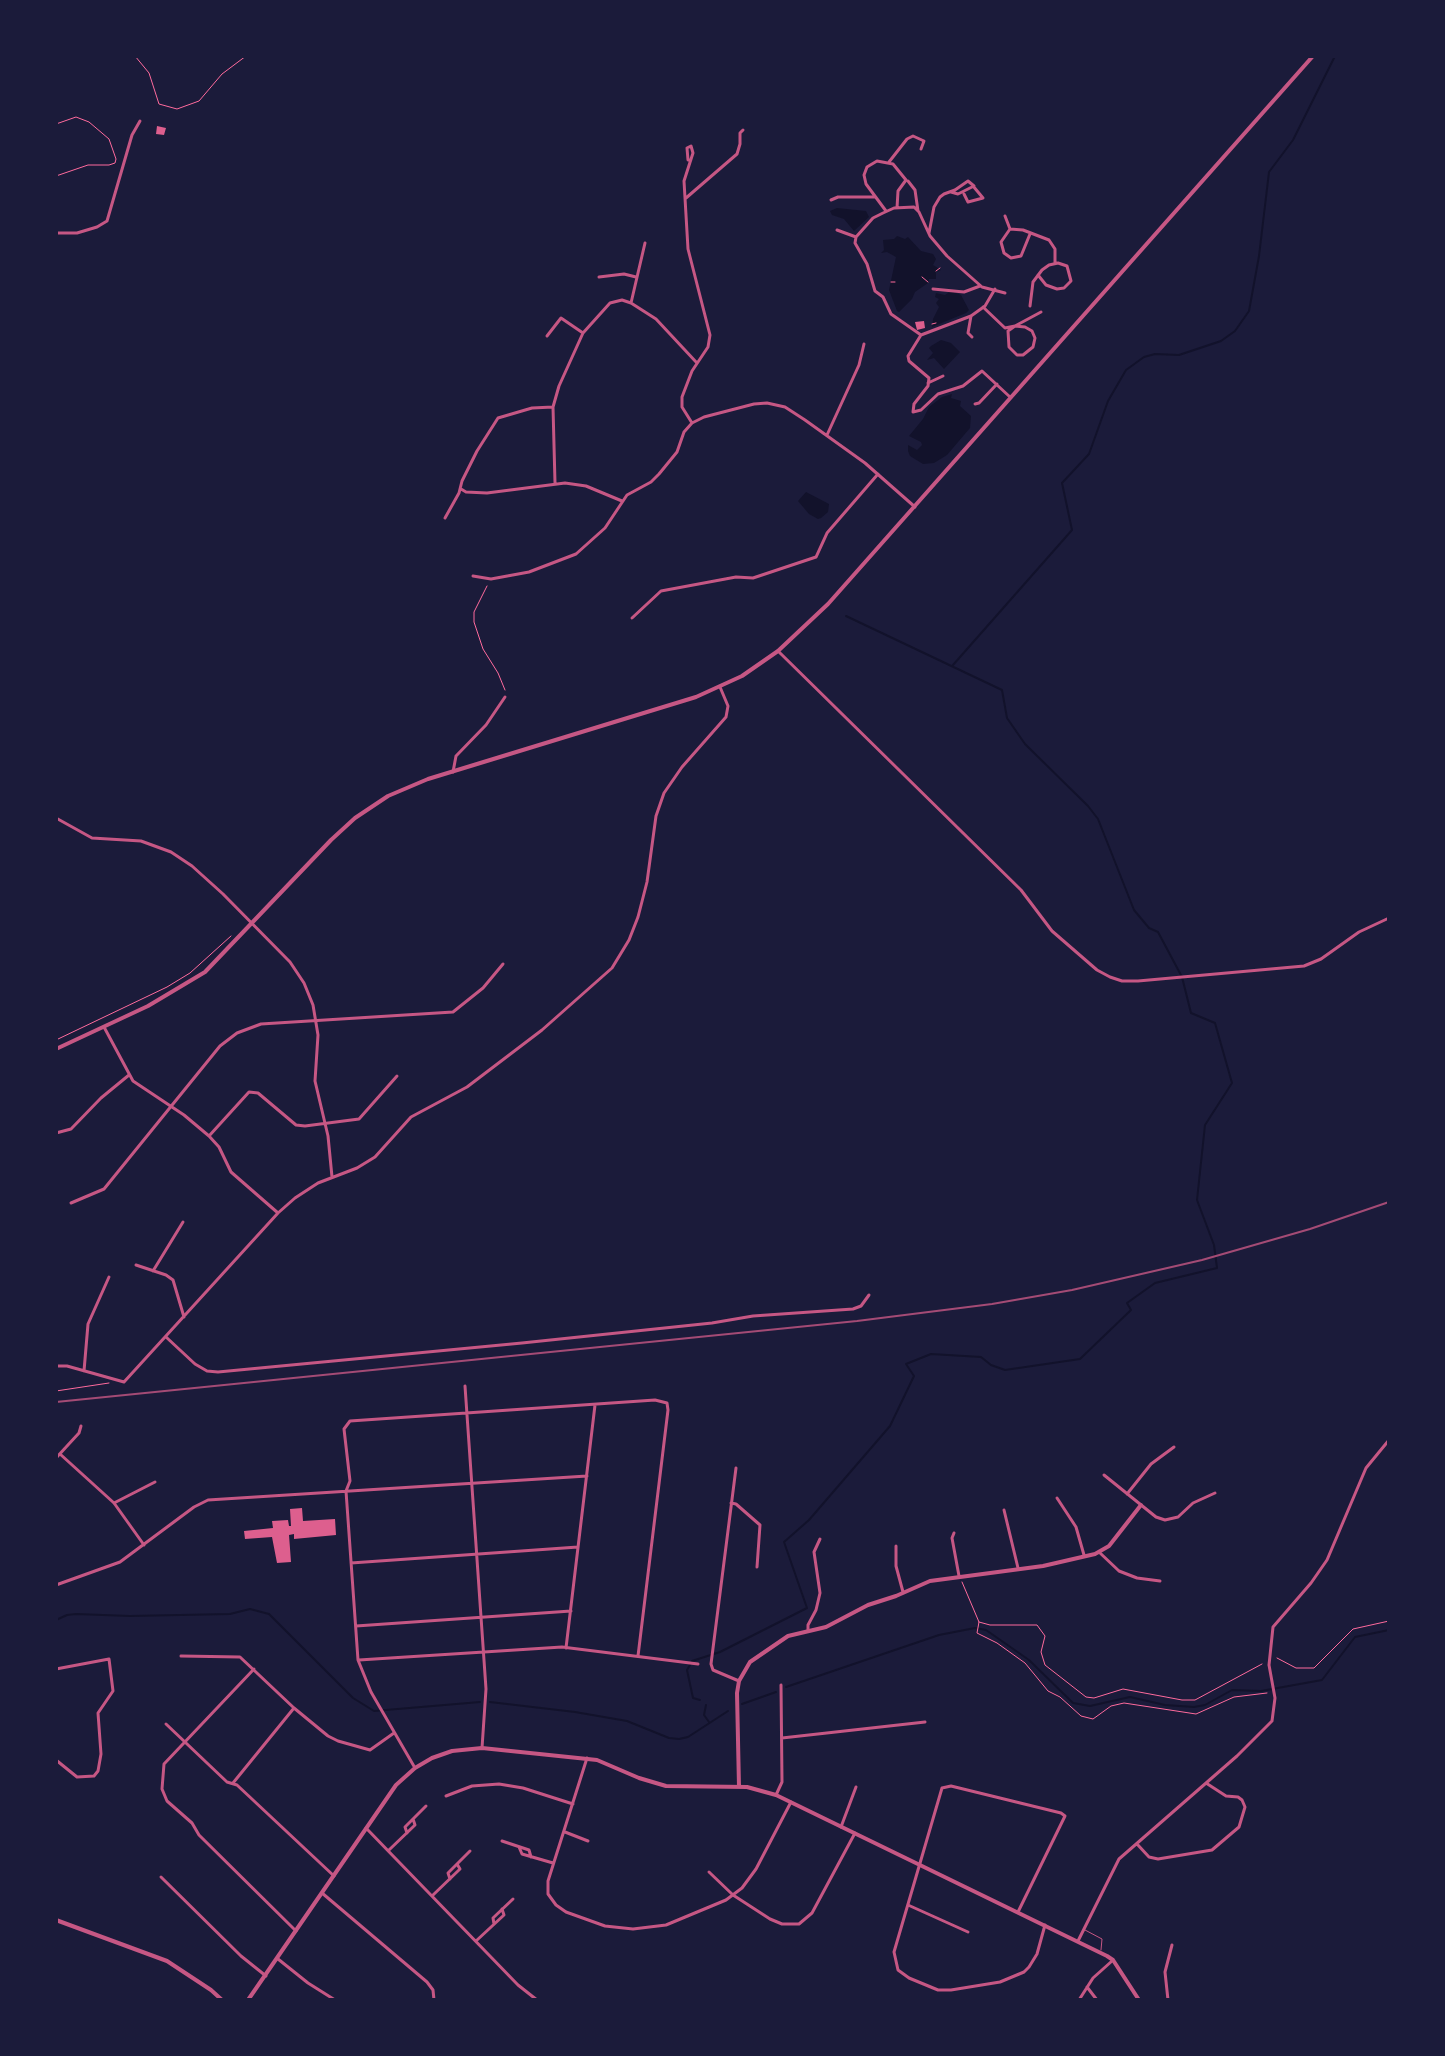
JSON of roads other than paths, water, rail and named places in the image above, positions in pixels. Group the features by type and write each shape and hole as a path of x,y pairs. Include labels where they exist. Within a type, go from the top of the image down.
{"street":[{"path":"56,1049 191,982 217,961 331,840 355,818 397,791 637,717 720,687 778,651 828,604 1313,56"},
{"path":"56,233 77,233 107,221 132,135 140,121"},
{"path":"685,203 691,193 738,152 743,130"},
{"path":"889,162 900,146 913,136 924,141 921,149"},
{"path":"688,160 684,192 688,249 710,326 708,347 684,388 681,402 692,423"},
{"path":"886,212 866,184 864,175 867,167 877,161 893,164 915,190 918,211 929,233 947,256 980,286 1005,293"},
{"path":"897,208 898,191 906,180"},
{"path":"929,233 934,207 940,197 968,181 983,198 968,202 963,192"},
{"path":"951,192 955,195 973,186"},
{"path":"684,192 691,193"},
{"path":"831,200 838,197 874,197"},
{"path":"918,211 914,207 897,208 873,218 856,237 855,243 867,264 875,291 883,297 891,314 921,335"},
{"path":"1005,216 1010,229"},
{"path":"1010,229 1023,230 1049,240 1055,249 1055,263"},
{"path":"1010,229 1001,242 1004,253 1011,258 1021,256 1030,234"},
{"path":"837,230 856,237"},
{"path":"631,303 645,243"},
{"path":"1030,306 1033,282 1038,275 1049,265 1067,266 1071,281 1064,288 1057,289 1046,285 1038,275"},
{"path":"599,277 624,274 636,277"},
{"path":"933,289 964,292 980,286"},
{"path":"995,289 983,307 971,316 921,335 908,356 909,361 929,378 914,404 913,412 921,410 938,394 963,386 982,371 1012,398"},
{"path":"555,483 553,407 568,362 583,333 610,303 622,300 631,303 666,328 697,363"},
{"path":"983,307 1005,328 1015,326 1032,331 1035,338 1033,347 1023,355 1017,355 1009,347 1008,331 1015,326 1041,312"},
{"path":"971,316 968,333 972,337"},
{"path":"547,336 561,318 583,333"},
{"path":"827,435 859,365 864,344"},
{"path":"928,383 943,376"},
{"path":"975,404 997,384"},
{"path":"473,576 503,578 562,561 588,544 605,528 622,501 659,474 677,452 684,432 692,423 722,411 767,403 785,407 827,435 915,507"},
{"path":"445,518 477,451 498,418 532,408 553,407"},
{"path":"632,618 661,591 736,577 753,578 816,557 827,533 878,474"},
{"path":"461,489 473,493 508,492 555,483 586,486 622,501"},
{"path":"778,651 1021,890 1052,931 1097,970 1110,977 1138,981 1304,966 1321,959 1359,932 1389,918"},
{"path":"56,1366 124,1382 278,1213 306,1190 375,1157 411,1117 467,1087 560,1016 612,968 629,940 638,917 647,882 656,816 664,793 682,767 726,717 728,706 720,687"},
{"path":"453,772 452,763 456,756 486,725 505,697"},
{"path":"56,818 92,838 141,841 171,852 192,866 290,962 304,983 313,1005 318,1035 315,1081 332,1177"},
{"path":"71,1203 104,1189 220,1046 237,1033 252,1026 453,1012 483,988 503,964"},
{"path":"104,1027 129,1075 142,1089 172,1107 209,1136 219,1147 231,1172 278,1213"},
{"path":"56,1133 71,1129 129,1075"},
{"path":"209,1136 249,1092 258,1093 296,1125 325,1124 359,1119 397,1076"},
{"path":"153,1271 183,1222"},
{"path":"136,1265 173,1280 184,1317"},
{"path":"84,1371 88,1324 109,1277"},
{"path":"166,1337 195,1364 207,1371 218,1372 709,1324 753,1316 853,1309 861,1306 869,1295"},
{"path":"465,1386 486,1689 482,1748"},
{"path":"415,1768 364,1680 358,1660 346,1491 350,1481 344,1429 354,1420 655,1400 667,1403 638,1656"},
{"path":"566,1648 595,1404"},
{"path":"81,1426 79,1433 58,1456 114,1503 144,1545"},
{"path":"1078,1941 1119,1859 1237,1756 1272,1721 1274,1692 1269,1659 1273,1627 1327,1560 1366,1468 1389,1440"},
{"path":"1127,1494 1142,1474 1174,1447"},
{"path":"736,1468 711,1664 713,1670 739,1681"},
{"path":"1104,1475 1156,1517 1173,1519 1202,1497 1215,1493"},
{"path":"56,1585 114,1565 208,1500 587,1476"},
{"path":"114,1503 155,1482"},
{"path":"1057,1498 1076,1527 1085,1557"},
{"path":"731,1503 760,1525 757,1567"},
{"path":"739,1787 739,1681 750,1662 788,1636 826,1627 868,1605 930,1581 1018,1570 1099,1552 1116,1538 1141,1505"},
{"path":"1004,1510 1018,1570"},
{"path":"954,1533 952,1538 959,1576"},
{"path":"808,1631 819,1597 814,1552 820,1539"},
{"path":"896,1546 896,1566 903,1592"},
{"path":"351,1563 578,1547"},
{"path":"1099,1552 1119,1571 1137,1578 1160,1581"},
{"path":"356,1626 571,1611"},
{"path":"358,1660 566,1648 698,1664"},
{"path":"181,1656 240,1657 328,1736 365,1750 376,1747 394,1733"},
{"path":"56,1669 109,1659 113,1683 110,1696 98,1713 101,1754 98,1771 94,1776 77,1777 56,1760"},
{"path":"254,1669 163,1768 164,1795 210,1846 296,1931"},
{"path":"776,1795 782,1782 781,1685"},
{"path":"232,1784 294,1708"},
{"path":"782,1738 925,1722"},
{"path":"166,1724 334,1876"},
{"path":"248,2000 396,1785 415,1768 452,1751 482,1748 587,1758 666,1786 739,1787 776,1795 1100,1952 1113,1960 1139,2000"},
{"path":"587,1758 548,1881 550,1899 566,1912 605,1926 633,1929 666,1925 715,1906 733,1895 756,1869 791,1802"},
{"path":"1137,1844 1149,1857 1158,1859 1212,1850 1239,1827 1245,1807 1242,1800 1226,1796 1206,1783"},
{"path":"446,1796 472,1786 499,1784 523,1788 573,1804"},
{"path":"1018,1912 1065,1820 1061,1813 946,1786 941,1790 894,1952 895,1964 901,1973 938,1990 1000,1982 1024,1972 1037,1954 1045,1925"},
{"path":"841,1827 856,1787"},
{"path":"389,1850 407,1833 405,1827 426,1806"},
{"path":"366,1828 518,1985 537,2000"},
{"path":"564,1831 588,1841"},
{"path":"709,1872 733,1895 770,1919 792,1925 804,1922 812,1913 855,1833"},
{"path":"502,1841 519,1847 522,1854 553,1863"},
{"path":"432,1896 450,1879 448,1873 470,1851"},
{"path":"56,1854 56,1862"},
{"path":"161,1877 241,1956 266,1976"},
{"path":"322,1893 427,1982 433,1990 434,2000"},
{"path":"476,1941 494,1924 493,1918 513,1899"},
{"path":"908,1905 968,1932"},
{"path":"56,1920 167,1961 223,1999"},
{"path":"1168,2000 1165,1972 1172,1945"},
{"path":"278,1959 335,2000"},
{"path":"1079,2000 1093,1978 1113,1960"},
{"path":"1087,1987 1097,2000"}],"lane":[{"path":"1084,1929 1102,1939 1100,1952"}],"waterway":[{"path":"953,665 1072,530 1062,483 1089,454 1108,401 1126,370 1144,357 1179,355 1221,341 1235,331 1249,311 1269,172 1293,140 1335,56"},
{"path":"692,1661 720,1652 807,1608 784,1542 809,1520 890,1426 914,1376 906,1364 931,1354 981,1357 1005,1370 1080,1359 1131,1310 1127,1303 1155,1283 1217,1268 1214,1245 1197,1200 1205,1125 1232,1083 1215,1023 1191,1013 1182,977 1158,932 1149,928 1134,910 1098,819 1025,744 1007,718 1002,690 846,616"},
{"path":"56,1620 76,1614 230,1614 250,1609 269,1614 353,1698 374,1711 480,1702"},
{"path":"786,1687 939,1635 975,1628 986,1630 1029,1660 1073,1703 1090,1706 1130,1697 1165,1705 1194,1707 1205,1705 1232,1690 1261,1691 1322,1680 1355,1637 1389,1630"},
{"path":"690,1665 687,1670 693,1698 700,1700"},
{"path":"742,1704 776,1692"},
{"path":"490,1702 627,1721 679,1739 688,1737 728,1711"},
{"path":"706,1705 704,1715 709,1722"}],"railway":[{"path":"56,1402 857,1321 992,1304 1072,1290 1202,1260 1389,1202"}]}
